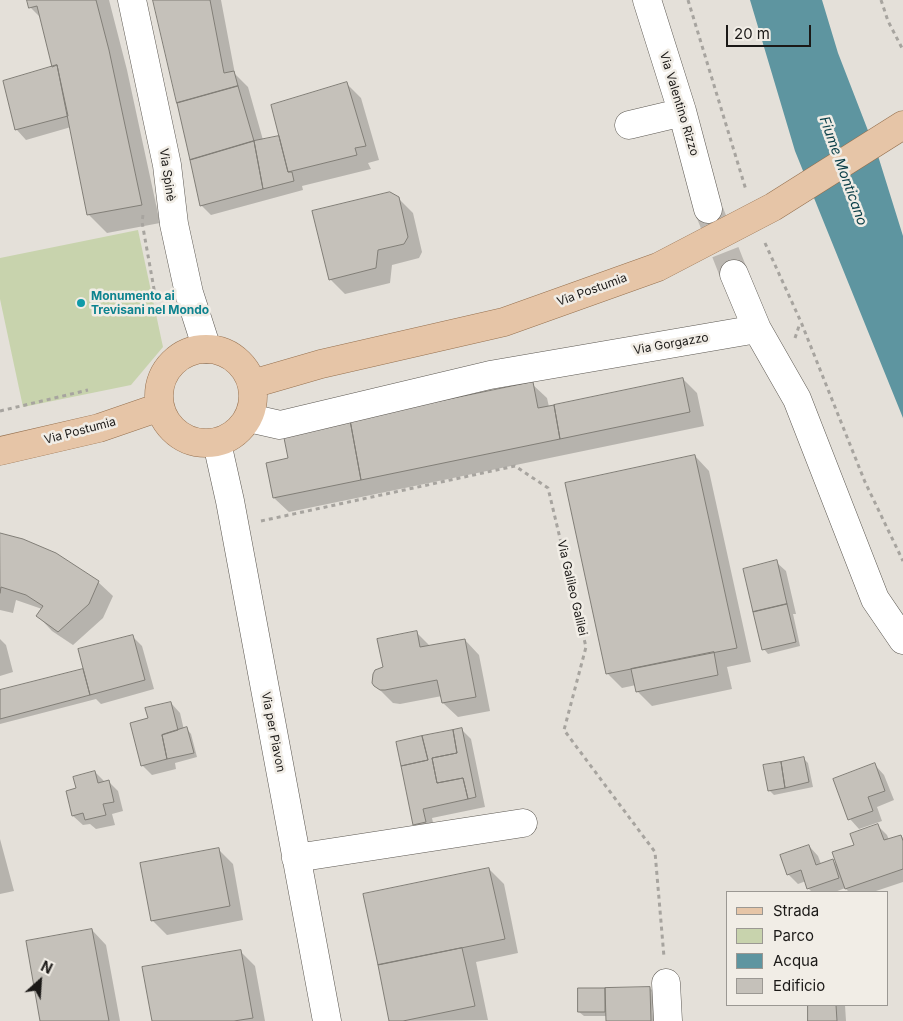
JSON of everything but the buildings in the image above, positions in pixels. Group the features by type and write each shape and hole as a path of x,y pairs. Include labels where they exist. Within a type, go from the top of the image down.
{"main road":[{"name":"Via Postumia","path":"252,384 321,364 504,322 658,267 764,212 903,125"},
{"path":"207,349 222,352 235,359 246,370 252,384 253,408 249,418 240,430 230,438 217,443 202,444 187,440 175,432 165,420 160,407 159,392 162,378 180,356 193,351 207,349"},
{"name":"Via Postumia","path":"0,452 99,428 160,407"}],"street":[{"name":"Via Spinè","path":"132,0 167,165 174,224 189,293 207,349"},
{"name":"Via Valentino Rizzo","path":"646,0 682,111 708,209"},
{"path":"629,125 670,116 682,111"},
{"path":"734,274 756,329 797,399 875,598 903,640"},
{"name":"Via Gorgazzo","path":"249,418 280,424 490,375 756,329"},
{"name":"Via per Piavon","path":"217,443 232,511 327,1021"},
{"path":"296,858 522,823"},
{"path":"666,983 668,1021"}],"path":[{"path":"688,0 764,212 801,322 865,482 903,561"},
{"path":"881,0 888,21 903,50"},
{"path":"0,411 88,390"},
{"name":"Via Galileo Galilei","path":"256,522 515,466 548,488 586,647 564,730 655,852 666,983"}],"green space":[{"path":"138,230 163,347 131,385 23,407 0,299 0,258"}],"water":[{"name":"Fiume Monticano","path":"750,0 822,0 838,53 879,159 903,236 903,418 795,151"}],"tunnel":[{"path":"710,213 734,274"}],"place":[{"name":"Monumento ai Trevisani nel Mondo","path":"81,303"}]}
